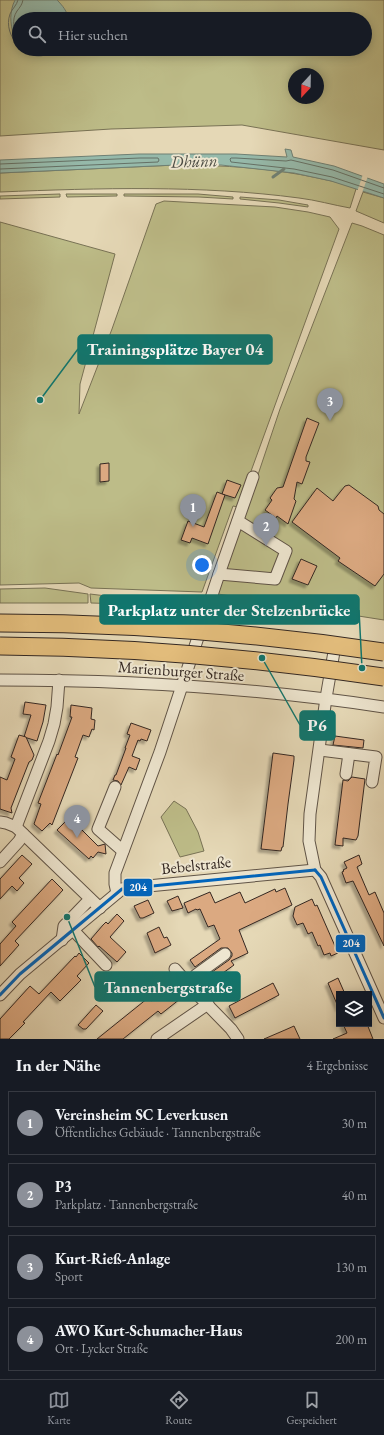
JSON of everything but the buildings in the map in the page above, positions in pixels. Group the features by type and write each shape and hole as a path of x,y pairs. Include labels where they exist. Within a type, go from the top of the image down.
{"highway":[{"path":"0,623 72,624 191,630 290,639 384,652"},
{"path":"0,646 182,654 288,664 384,677"}],"street":[{"path":"117,893 115,873 183,686 219,574 253,477"},
{"path":"219,574 275,579 286,551 238,521"},
{"path":"335,646 326,698 310,814 309,841 315,870 321,877 384,1018"},
{"name":"Marienburger Straße","path":"0,680 59,680 183,686 326,698 384,707"},
{"path":"0,862 19,841 20,830 54,724 59,680"},
{"path":"320,750 376,757 372,782"},
{"path":"346,774 348,754"},
{"path":"115,787 98,829 123,851"},
{"path":"0,822 6,823 20,830 100,908"},
{"name":"Bebelstraße","path":"0,995 20,974 117,893 127,888 315,870"},
{"path":"62,940 64,926 90,899"},
{"path":"73,930 106,965"},
{"path":"188,984 196,975 225,954"},
{"path":"175,969 231,1029 238,1039"},
{"path":"157,1039 208,1004"}],"shaded area":[{"path":"0,0 384,0 384,150 242,125 111,129 0,136"},
{"path":"176,165 230,166 265,169 338,182 356,189 350,208 299,198 187,189 75,189 0,192 0,173"},
{"path":"363,192 384,198 384,223 356,211"},
{"path":"60,194 60,197 0,199 0,196"},
{"path":"66,194 117,194 117,196 67,197"},
{"path":"124,194 198,194 233,197 233,199 124,196"},
{"path":"240,197 279,200 308,205 308,207 240,199"},
{"path":"164,201 275,207 308,212 330,217 339,229 238,507 233,506 202,592 91,588 79,583 0,585 0,222 115,254 80,384 79,414 112,329 156,204"},
{"path":"352,223 384,235 384,620 218,594 280,409"},
{"path":"45,588 88,594 88,603 0,603 0,589"},
{"path":"90,594 131,599 201,603 200,606 91,603"},
{"path":"174,801 186,809 198,832 204,851 180,857 161,817"}],"water":[{"path":"15,0 57,0 66,12 12,12 12,28 11,12"},
{"name":"Dhünn","path":"285,149 291,150 293,157 334,166 384,184 384,198 331,181 294,173 221,165 176,165 0,173 0,160 139,154 236,154 287,157"}],"pier":[{"path":"363,174 368,176 362,193 357,192"}],"waterway":[{"path":"273,177 284,169"}],"transit line":[{"name":"204","path":"315,870 321,877 384,1018"},
{"name":"204","path":"0,995 20,974 122,889 315,870"}],"place":[{"name":"Trainingsplätze Bayer 04","path":"40,400"},
{"name":"Kurt-Rieß-Anlage","path":"330,421"},
{"name":"Vereinsheim SC Leverkusen","path":"193,527"},
{"name":"P3","path":"266,546"},
{"name":"P6","path":"262,658"},
{"name":"Parkplatz unter der Stelzenbrücke","path":"362,668"},
{"name":"AWO Kurt-Schumacher-Haus","path":"77,838"},
{"name":"Tannenbergstraße","path":"67,917"}]}
